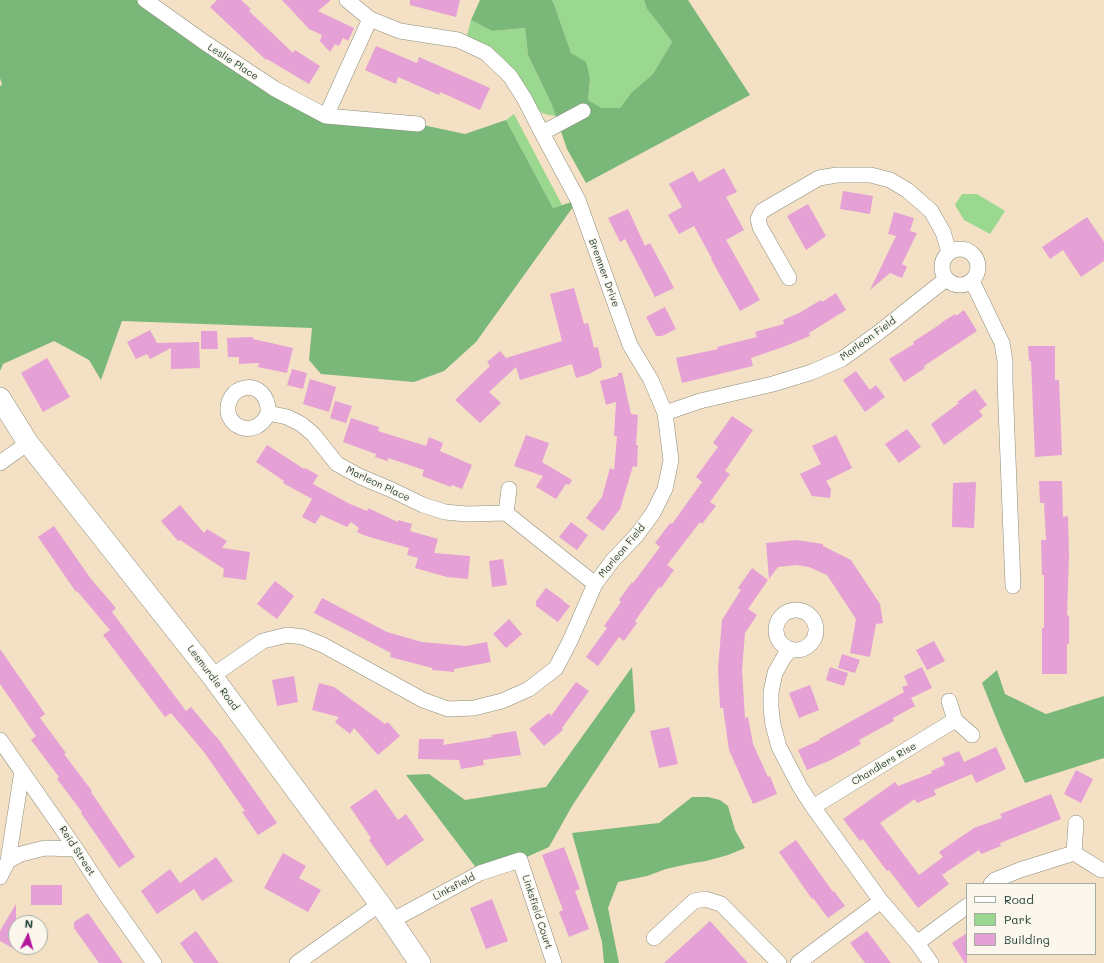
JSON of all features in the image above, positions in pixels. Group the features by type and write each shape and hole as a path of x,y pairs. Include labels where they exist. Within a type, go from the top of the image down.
{"street":[{"name":"Leslie Place","path":"145,0 204,42 275,89 326,116 418,124"},
{"name":"Bremner Drive","path":"346,0 370,19 400,31 458,40 486,53 510,76 524,98 578,200 630,345 651,380 665,413"},
{"path":"326,116 370,19"},
{"path":"542,134 583,111"},
{"path":"789,278 760,227 758,219 762,211 819,178 837,174 871,175 890,180 907,190 931,211 943,232 949,252"},
{"path":"961,249 972,253 978,264 976,276 972,281 962,286 950,283 946,279 941,268 945,256 949,252 961,249"},
{"name":"Marleon Field","path":"212,676 263,641 287,635 303,637 323,645 423,700 448,709 474,708 502,701 529,689 556,668 570,641 595,584 613,560 636,536 653,513 665,489 671,460 665,413 700,401 773,384 812,372 842,359 878,333 946,279"},
{"path":"972,281 1002,343 1005,361 1004,382 1014,586"},
{"name":"Lesmurdie Road","path":"0,398 28,443 212,676 380,904 420,963"},
{"name":"Marleon Place","path":"268,413 287,417 300,424 313,434 337,464 361,477 423,505 445,512 466,514 506,513"},
{"path":"0,463 28,443"},
{"path":"509,489 506,513 595,584"},
{"path":"791,649 784,657 775,673 771,692 771,708 779,747 800,787 813,807 880,901 917,943 932,963"},
{"path":"949,701 956,720 972,735"},
{"name":"Chandlers Rise","path":"813,807 956,720"},
{"name":"Reid Street","path":"0,740 154,963"},
{"path":"0,877 8,861 22,771"},
{"path":"1074,853 1076,823"},
{"path":"8,861 22,854 45,848 76,849"},
{"path":"992,883 995,880 1020,870 1074,853 1101,870"},
{"name":"Linksfield","path":"392,921 480,873 520,860"},
{"name":"Linksfield Court","path":"520,860 554,963"},
{"path":"654,938 694,902 705,899 722,904 779,963"},
{"path":"798,963 880,901"},
{"path":"297,963 380,904"},
{"path":"917,943 966,907"}],"green space":[{"path":"0,0 145,0 326,116 418,124 465,134 506,120 553,208 578,200 476,342 444,371 414,382 321,374 309,360 312,328 122,321 101,380 89,360 54,341 3,364 0,371 0,86 2,85 0,78"},
{"path":"480,0 552,0 571,53 586,62 590,79 588,100 602,108 620,108 631,93 653,74 672,42 647,9 644,0 688,0 750,95 586,183 567,149 552,105 528,55 525,28 492,31 471,20"},
{"path":"552,0 644,0 647,9 672,42 653,74 631,93 620,108 602,108 588,100 590,79 571,53"},
{"path":"471,20 492,31 525,28 528,55 556,116 542,113 536,107 513,70 503,58 467,35"},
{"path":"514,114 562,205 553,208 506,120"},
{"path":"962,194 977,194 1005,211 990,234 964,220 955,205"},
{"path":"632,667 635,711 572,806 549,847 520,860 480,873 406,775 429,774 465,800 546,787"},
{"path":"997,670 1005,694 1046,714 1104,696 1104,758 1025,783 982,683"},
{"path":"692,797 708,797 720,800 728,806 735,830 745,848 728,855 706,861 666,869 647,876 618,882 608,908 619,963 604,963 602,942 572,833 659,823"}],"building":[{"path":"217,0 241,0 251,9 249,11 293,53 295,50 320,66 309,84 267,59 266,60 210,7"},
{"path":"282,0 331,0 318,11 354,28 348,41 343,38 339,46 335,44 330,52 320,41 322,35 309,29"},
{"path":"410,0 460,0 456,17 410,5"},
{"path":"376,46 417,63 419,57 490,88 480,110 440,92 439,95 398,77 396,84 365,70"},
{"path":"724,168 737,192 726,197 744,230 726,240 760,300 740,311 694,226 679,234 668,215 682,207 669,184 693,171 699,182"},
{"path":"843,191 873,196 870,214 840,209"},
{"path":"808,204 826,236 806,250 787,216"},
{"path":"628,209 645,246 650,243 674,288 655,297 625,239 620,242 608,218"},
{"path":"894,212 914,218 910,231 917,233 902,264 907,267 902,278 890,273 870,290 896,236 888,234"},
{"path":"1087,217 1104,242 1104,261 1081,277 1063,250 1050,259 1042,247"},
{"path":"574,288 584,324 588,323 594,348 598,347 602,367 589,374 576,378 572,364 520,380 516,367 489,392 501,403 480,423 455,400 490,366 487,362 500,351 506,358 562,341 550,294"},
{"path":"836,293 846,310 809,333 810,336 751,358 753,366 682,383 676,358 718,349 717,347 757,337 755,332 784,324 783,320 799,313 821,300 822,302"},
{"path":"665,307 676,329 662,336 656,336 646,317"},
{"path":"964,310 977,331 924,366 925,368 904,382 889,359 914,344 913,342 941,323 955,314 956,316"},
{"path":"150,330 157,343 199,342 200,368 171,369 171,348 150,359 147,354 136,359 127,342"},
{"path":"201,331 217,331 218,349 201,349"},
{"path":"253,337 253,339 293,348 287,373 258,367 259,363 239,364 239,357 228,357 227,338"},
{"path":"1028,346 1055,346 1055,380 1059,380 1062,455 1035,457 1031,361 1029,361"},
{"path":"47,358 70,397 43,412 21,373"},
{"path":"292,369 307,373 303,389 287,385"},
{"path":"856,371 870,390 876,385 885,397 865,412 843,380"},
{"path":"618,373 622,373 631,414 638,415 636,445 638,445 637,467 633,466 620,509 603,531 586,518 602,497 610,468 614,470 617,436 614,436 616,402 606,405 600,381 618,376"},
{"path":"310,379 336,387 329,412 303,404"},
{"path":"975,389 987,405 979,411 983,416 944,445 931,424"},
{"path":"335,401 352,406 346,423 330,418"},
{"path":"732,416 753,430 725,471 730,474 710,502 716,506 702,524 700,522 667,565 674,570 661,588 659,587 635,621 637,623 624,641 619,637 598,666 586,657 607,628 604,626 621,602 619,600 660,547 655,543 670,523 672,524 702,482 696,477 718,447 713,443"},
{"path":"351,418 379,427 378,431 426,446 429,437 443,443 440,451 472,465 462,489 452,485 451,487 422,476 424,470 388,458 388,461 375,457 376,454 343,442"},
{"path":"907,429 921,447 899,463 885,444"},
{"path":"526,435 549,443 542,462 572,480 569,485 566,484 556,499 536,487 543,476 514,466"},
{"path":"836,435 852,468 826,481 831,489 830,498 812,496 800,474 821,464 812,446"},
{"path":"267,445 304,469 305,468 318,475 313,484 350,504 367,511 368,508 398,522 398,520 412,524 410,531 438,539 434,553 470,556 468,579 447,577 415,568 418,558 407,555 409,548 357,532 359,528 351,522 347,527 321,515 315,524 302,517 312,499 283,483 284,481 256,462"},
{"path":"1039,481 1062,481 1063,517 1068,516 1069,556 1067,615 1069,616 1069,644 1067,644 1067,674 1042,674 1044,575 1042,575 1041,540 1046,540 1044,503 1040,503"},
{"path":"976,482 974,528 952,527 953,483"},
{"path":"180,505 204,533 207,529 227,541 222,548 250,552 246,580 223,577 224,569 180,540 178,541 161,521"},
{"path":"571,522 588,535 577,550 559,537"},
{"path":"54,526 91,579 116,608 112,612 186,711 191,707 217,737 277,823 258,835 242,812 245,811 204,752 171,713 165,717 103,635 110,630 77,591 76,592 38,537"},
{"path":"797,540 823,544 823,546 851,560 880,604 883,623 876,624 870,657 850,653 856,619 827,575 809,567 797,565 778,567 769,579 766,543"},
{"path":"503,559 507,585 492,587 489,561"},
{"path":"752,568 768,580 748,609 757,615 745,633 742,670 745,718 748,717 753,744 768,777 770,776 777,794 753,804 729,750 723,708 720,708 718,669 722,620 741,590 738,588"},
{"path":"275,581 294,596 277,619 257,604"},
{"path":"546,588 570,606 558,622 536,606 536,601"},
{"path":"322,598 387,632 422,642 466,646 487,642 491,662 454,669 454,672 432,670 432,668 390,657 391,653 314,613"},
{"path":"509,619 522,634 506,648 493,634"},
{"path":"934,641 945,661 927,670 916,650"},
{"path":"0,649 45,714 40,718 66,753 64,754 92,791 91,792 135,857 119,868 81,813 82,812 57,779 59,777 31,740 36,736 0,684"},
{"path":"842,654 860,660 855,673 838,668"},
{"path":"830,667 848,673 844,686 826,680"},
{"path":"922,667 932,688 911,698 915,706 893,718 894,721 859,740 861,744 831,760 807,770 798,750 820,740 819,739 904,692 902,687 908,685 904,676"},
{"path":"294,676 298,702 277,706 272,680"},
{"path":"576,682 589,691 562,728 563,730 544,746 529,729 549,713 551,716"},
{"path":"319,683 334,687 385,724 388,722 400,736 378,755 354,728 350,734 335,722 339,717 312,710"},
{"path":"810,685 819,710 799,718 789,693"},
{"path":"669,727 678,764 659,768 650,731"},
{"path":"516,731 521,755 483,760 484,765 461,769 459,760 418,759 419,739 444,739 443,745 492,737 491,735"},
{"path":"996,747 1006,769 976,783 972,774 934,790 936,795 917,803 915,799 880,823 919,875 943,857 939,852 974,828 1002,818 1000,814 1051,794 1061,819 1000,843 1001,846 981,854 979,850 942,875 949,884 918,908 863,839 860,841 843,819 895,782 898,786 932,773 931,771 945,765 942,758 959,751 964,762"},
{"path":"1076,770 1093,779 1081,803 1064,794"},
{"path":"376,789 398,820 406,814 424,840 387,866 369,840 371,838 350,807"},
{"path":"796,840 833,892 834,891 845,906 828,918 813,898 812,899 779,852"},
{"path":"564,847 580,889 575,891 589,929 569,937 559,912 563,910 542,855"},
{"path":"283,853 306,866 299,878 321,890 308,912 264,888"},
{"path":"216,857 233,881 202,901 194,889 157,914 141,891 170,869 180,883"},
{"path":"31,885 62,885 62,905 31,905"},
{"path":"492,899 508,941 486,949 470,908"},
{"path":"16,904 16,915 9,915"},
{"path":"88,913 123,963 99,963 74,928 74,922"},
{"path":"8,918 8,946 0,941 0,931"},
{"path":"710,921 748,963 664,963"},
{"path":"196,931 219,963 194,963 180,943"},
{"path":"867,931 891,963 865,963 850,943"},
{"path":"966,934 967,963 965,963 952,943"}]}
